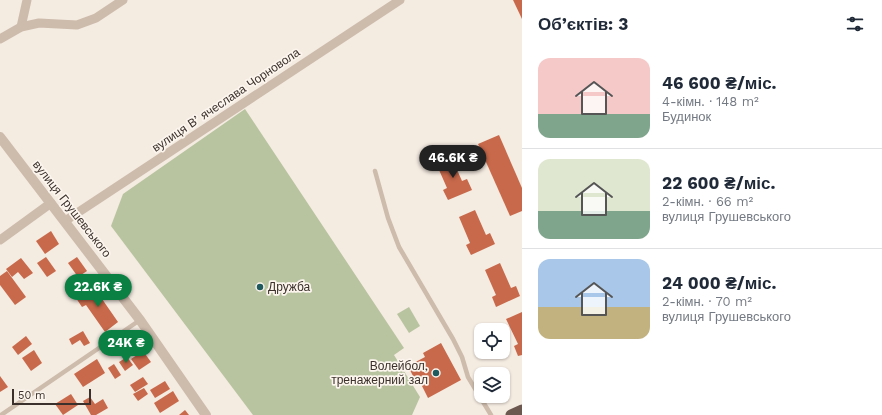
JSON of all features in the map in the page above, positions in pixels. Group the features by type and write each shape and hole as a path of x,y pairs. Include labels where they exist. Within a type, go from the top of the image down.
{"highway":[{"path":"511,415 522,410"}],"street":[{"path":"21,27 27,0"},
{"path":"0,39 21,27 39,23 78,25 96,18 123,0"},
{"name":"вулиця Вʼячеслава Чорновола","path":"65,222 400,0"},
{"name":"вулиця Грушевського","path":"0,137 140,320 206,415"},
{"path":"0,240 51,203"}],"lane":[{"path":"375,171 388,218 399,247 456,345 462,357 468,376 491,415"},
{"path":"1,415 140,320"}],"green space":[{"name":"Дружба","path":"245,109 404,348 394,355 420,397 412,415 253,415 111,226 123,194"},
{"path":"409,307 420,326 409,333 397,314"}],"building":[{"path":"513,0 522,0 522,19"},
{"path":"499,135 522,188 522,211 510,216 478,144"},
{"path":"451,156 462,181 467,179 472,190 448,200 443,190 447,188 436,163"},
{"path":"475,210 486,235 490,233 495,244 471,255 466,245 470,243 459,217"},
{"path":"51,231 59,244 45,254 36,241"},
{"path":"46,257 56,271 47,277 37,263"},
{"path":"77,257 87,271 78,277 68,263"},
{"path":"21,258 33,273 24,279 18,272 12,277 6,269"},
{"path":"500,263 511,288 516,286 520,296 496,307 492,297 496,295 485,270"},
{"path":"7,271 26,297 15,305 0,285 0,276"},
{"path":"93,286 118,322 105,332 86,305 82,307 76,298"},
{"path":"522,312 522,355 518,356 514,346 518,344 510,327 510,323 508,323 506,319"},
{"path":"83,331 90,343 84,346 80,340 72,345 69,339"},
{"path":"26,336 32,344 18,355 12,347"},
{"path":"441,343 461,380 428,398 419,380 416,382 408,366 425,357 423,353"},
{"path":"34,350 42,363 31,371 22,358"},
{"path":"143,351 151,362 139,370 131,359"},
{"path":"127,357 133,365 125,371 119,362"},
{"path":"97,359 105,373 83,387 74,374"},
{"path":"114,364 121,375 115,379 108,368"},
{"path":"0,376 8,387 0,392"},
{"path":"143,377 148,384 135,392 130,385"},
{"path":"165,381 170,389 155,398 150,390"},
{"path":"144,388 148,394 138,401 133,394"},
{"path":"173,391 179,401 160,413 154,403"},
{"path":"71,394 78,405 63,415 55,404"},
{"path":"90,397 95,404 103,399 108,408 96,415 91,415 83,401"},
{"path":"185,410 189,415 179,415"}],"place":[{"name":"Дружба","path":"260,287"},
{"name":"Волейбол, тренажерний зал","path":"436,373"}]}
